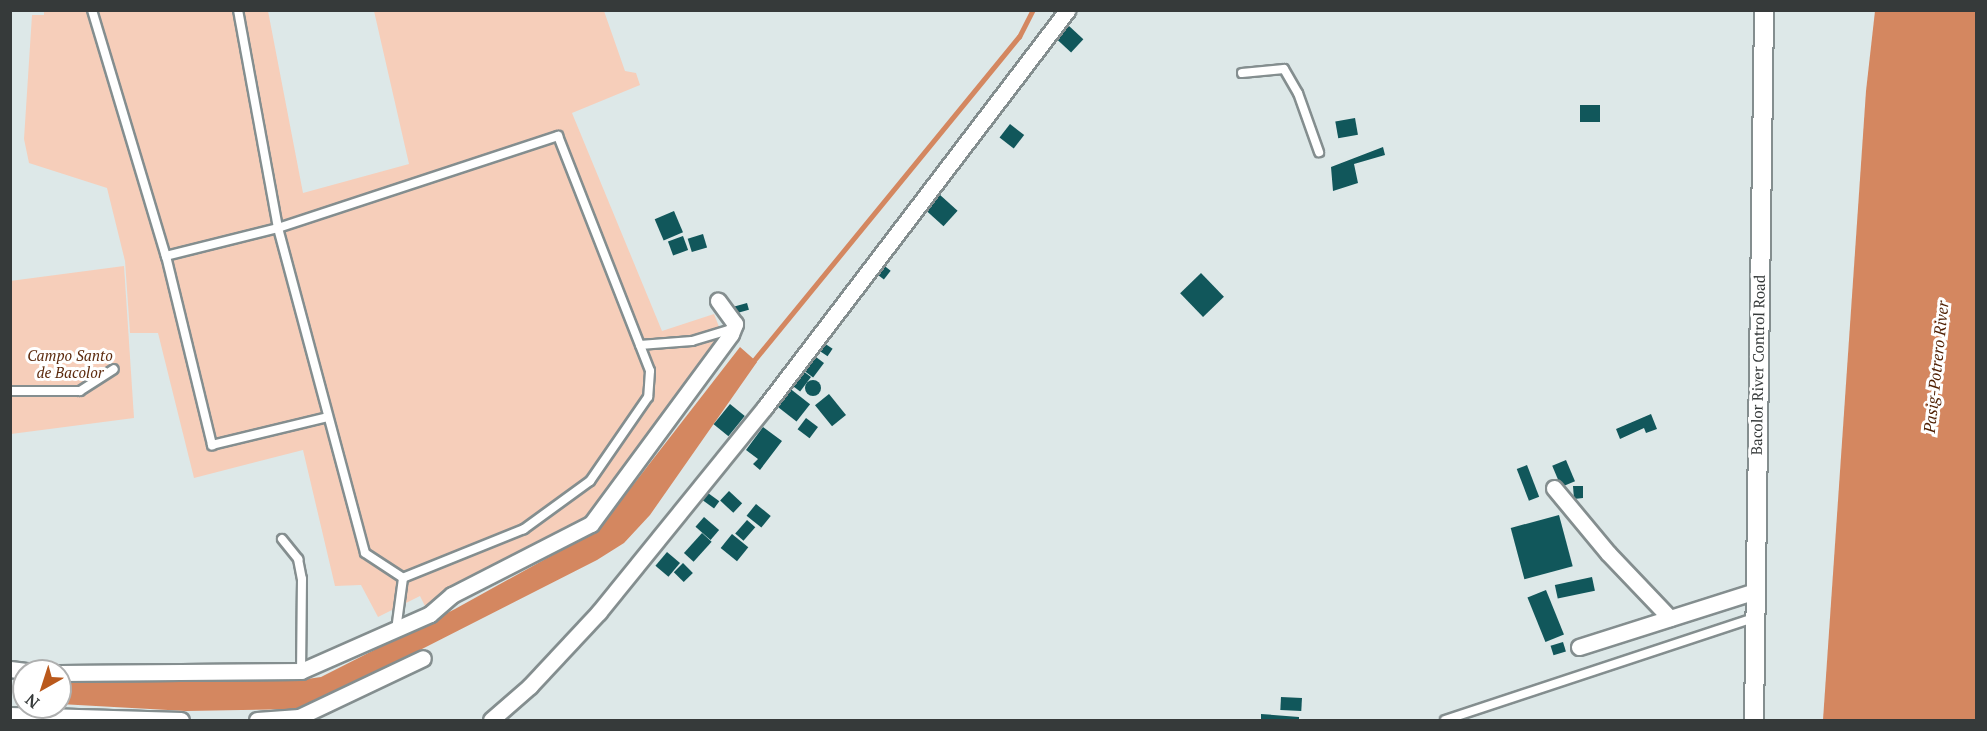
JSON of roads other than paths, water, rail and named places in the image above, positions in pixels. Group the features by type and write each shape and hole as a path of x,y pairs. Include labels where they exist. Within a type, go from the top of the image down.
{"street":[{"path":"491,720 530,686 620,587 765,406 1068,10"},
{"name":"Bacolor River Control Road","path":"1754,720 1764,10"},
{"path":"72,674 301,671 396,631 429,614 462,590 591,524 733,329 735,324 718,301"},
{"path":"1554,488 1608,553 1670,618"},
{"path":"1579,647 1756,591"},
{"path":"257,720 299,717 423,658"},
{"path":"10,715 181,720"}],"lane":[{"path":"92,10 166,256 212,446 328,417"},
{"path":"238,10 278,228 364,553 403,578"},
{"path":"1242,73 1284,69 1298,93 1319,152"},
{"path":"166,256 278,228 558,136 650,371 648,397 590,481 524,530 403,578"},
{"path":"639,345 692,341 733,329"},
{"path":"10,391 80,391 114,369"},
{"path":"282,539 298,559 302,579 301,671"},
{"path":"396,631 403,578"},
{"path":"1445,720 1755,617"}],"water":[{"name":"Pasig-Potrero River","path":"1875,11 1976,11 1976,720 1823,720 1866,91"},
{"path":"740,347 757,362 650,515 624,543 597,560 304,709 186,711 72,705 72,678 293,681 321,677 455,609 587,536 612,512"}],"waterway":[{"path":"751,364 1019,37 1033,10"}],"park label":[{"name":"Campo Santo de Bacolor","path":"70,364"}]}
